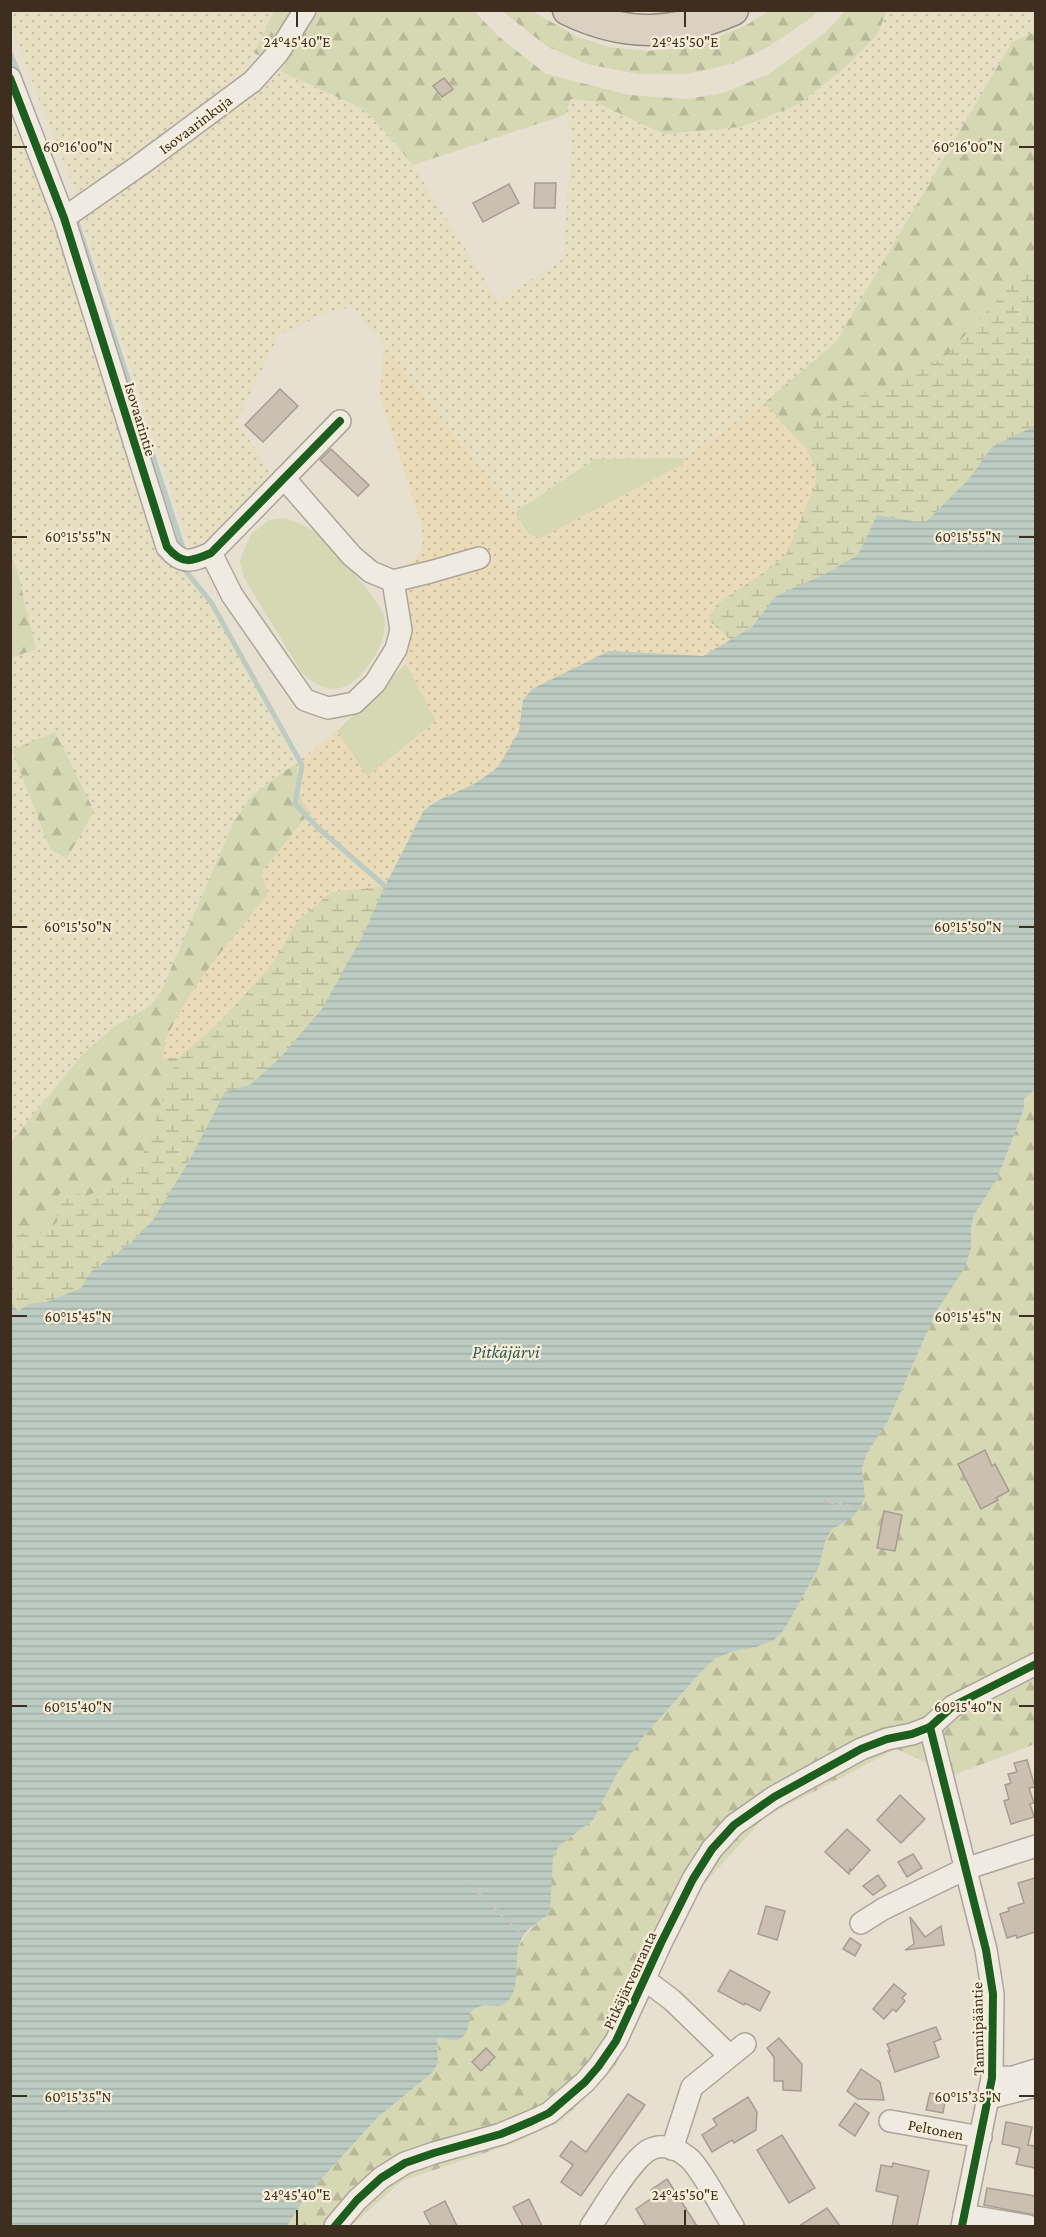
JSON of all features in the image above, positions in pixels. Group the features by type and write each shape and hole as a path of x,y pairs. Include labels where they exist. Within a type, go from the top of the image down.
{"highway":[{"path":"568,10 585,19 627,30 690,27 734,10"},
{"path":"593,10 630,19 659,21 707,10"}],"street":[{"name":"Isovaarinkuja","path":"64,218 253,81 278,53 305,10"},
{"name":"Isovaarintie","path":"10,78 64,218 167,547 180,560 188,561 211,553"},
{"path":"340,421 211,553 232,595 305,700 328,708 354,703 375,682 396,649 401,630 393,581"},
{"path":"284,478 352,556 371,573 393,581 430,573 479,558"},
{"path":"930,1727 952,1706 1035,1664"},
{"name":"Tammipääntie","path":"930,1727 986,1950 993,1994 990,2088 963,2221"},
{"name":"Pitkäjärvenranta","path":"335,2226 357,2200 381,2178 405,2163 434,2152 501,2134 549,2113 564,2102 598,2067 616,2041 693,1879 712,1849 734,1825 774,1797 861,1749 930,1727"},
{"path":"861,1923 883,1909 965,1869 1035,1846"},
{"path":"644,1979 738,2050 692,2087 672,2149"},
{"path":"990,2088 1035,2070"},
{"path":"990,2088 1035,2086"},
{"name":"Peltonen","path":"891,2121 981,2137"},
{"path":"591,2226 637,2160 650,2149 664,2146 680,2151 693,2162 733,2226"},
{"path":"963,2221 1029,2226"}],"path":[{"path":"823,1501 874,1510"},
{"path":"467,1882 523,1936"}],"shaded area":[{"path":"11,11 274,11 244,75 78,199 11,27"},
{"path":"887,11 1035,11 1035,32 1012,42 836,342 764,403 686,458 595,459 515,512 352,307 324,314 279,335 237,422 266,464 270,476 207,547 190,550 81,217 268,85 280,71 357,106 371,116 413,165 498,301 563,259 572,135 565,115 571,99 593,101 664,134 741,127 799,104 842,70 877,35"},
{"path":"10,117 54,222 164,556 185,570 211,602 296,763 253,795 233,823 162,990 150,1006 115,1026 82,1055 11,1142 11,658 36,649 16,566 10,555"}],"green space":[{"path":"274,11 296,11 264,58 254,53"},
{"path":"316,11 474,11 498,36 546,74 629,95 688,99 723,93 769,74 825,33 845,11 887,11 877,35 842,70 799,104 741,127 664,134 593,101 571,99 565,115 413,165 371,116 357,106 280,71 299,43"},
{"path":"502,11 532,11 576,36 609,47 647,51 674,49 710,40 745,26 769,11 819,11 768,47 732,64 686,74 637,74 587,64 548,47"},
{"path":"1035,32 1035,426 806,449 764,403 836,342 1012,42"},
{"path":"1035,259 1035,683 11,1467 11,1231 36,1234 45,1231 57,1222 59,1194 65,1191 86,1196 115,1185 138,1165 149,1142 178,1058 221,1021 273,963 297,921 331,892 385,886 424,810 439,800 476,783 532,689 609,651 730,640 708,620 717,604 773,566 816,469 806,449 808,439 818,420 843,403 945,357"},
{"path":"686,458 682,465 541,538 529,535 515,512 595,459"},
{"path":"285,518 306,527 324,541 365,587 384,616 384,634 381,645 365,670 341,688 322,687 302,673 244,578 240,562 252,533 269,520"},
{"path":"10,556 16,566 36,649 11,658"},
{"path":"406,664 436,721 367,777 337,731"},
{"path":"55,732 94,811 67,858 50,849 12,750"},
{"path":"296,763 302,801 310,812 261,873 268,894 199,984 174,1022 164,1043 362,937 11,1302 11,1142 82,1055 115,1026 150,1006 162,990 233,823 253,795"},
{"path":"1035,1089 1035,1744 954,1775 896,1749 765,1817 699,1889 614,2068 563,2120 514,2143 402,2181 351,2226 287,2226 306,2196 378,2117 433,2072 438,2050 437,2039 446,2038 454,2041 465,2020 474,2009 487,2006 496,2007 516,1982 516,1961 520,1945 529,1931 545,1918 553,1857 559,1846 593,1820 618,1772 644,1736 716,1658 734,1651 756,1647 806,1589 819,1567 825,1542 832,1528 865,1496 862,1468 867,1453 888,1421 936,1312 965,1266 971,1249 971,1226 974,1215 997,1179 1024,1109 1024,1099"}],"sand":[{"path":"384,346 515,512 528,535 541,538 682,465 686,458 764,403 806,449 816,469 815,485 787,553 773,566 717,604 708,620 731,640 703,656 609,651 532,689 523,700 519,731 498,767 476,783 439,800 424,810 385,886 330,892 297,921 273,963 221,1021 178,1058 163,1059 167,1039 189,996 268,894 261,873 310,812 302,801 296,763 337,731 367,777 436,721 406,664 409,623 403,591 404,568 421,549 422,532 380,396"}],"water":[{"name":"Pitkäjärvi","path":"1035,426 1035,1089 1024,1099 1024,1109 997,1179 974,1215 971,1226 971,1249 965,1267 936,1312 888,1421 867,1453 862,1468 865,1496 860,1508 851,1519 832,1529 825,1542 819,1567 784,1630 774,1640 716,1658 702,1671 644,1736 618,1772 593,1820 559,1846 553,1857 550,1912 522,1938 517,1954 515,1987 508,2001 500,2006 486,2005 476,2008 470,2013 468,2027 461,2038 457,2040 437,2039 438,2062 433,2072 378,2117 306,2196 287,2226 11,2226 11,1302 18,1311 29,1304 47,1302 81,1288 92,1271 132,1242 153,1220 189,1161 225,1092 250,1085 280,1058 322,1009 362,937 424,810 439,800 476,783 498,767 519,731 523,700 532,689 609,651 703,656 752,627 776,596 825,574 858,555 877,515 925,523 969,479 992,447"}],"building":[{"path":"444,78 453,89 442,97 433,86"},
{"path":"535,183 556,183 555,208 534,208"},
{"path":"509,184 519,203 483,222 473,203"},
{"path":"280,389 298,406 263,442 245,425"},
{"path":"331,449 369,485 358,496 320,460"},
{"path":"985,1450 992,1466 995,1464 1009,1491 981,1509 958,1464"},
{"path":"884,1511 902,1515 895,1551 877,1548"},
{"path":"1027,1760 1035,1787 1029,1788 1034,1803 1030,1804 1034,1817 1011,1824 1004,1801 1009,1799 1005,1785 1011,1783 1008,1774 1017,1772 1014,1763"},
{"path":"900,1795 925,1819 901,1843 877,1820"},
{"path":"847,1829 870,1850 851,1871 850,1869 849,1874 825,1852"},
{"path":"913,1854 922,1868 907,1877 898,1862"},
{"path":"878,1875 886,1886 873,1895 863,1886"},
{"path":"1035,1878 1035,1932 1017,1938 1016,1935 1007,1938 1000,1914 1009,1911 1008,1908 1024,1903 1018,1883"},
{"path":"766,1906 785,1911 777,1940 758,1934"},
{"path":"910,1917 925,1937 941,1926 944,1945 905,1950 914,1944"},
{"path":"850,1938 861,1945 855,1956 843,1949"},
{"path":"730,1970 770,1992 760,2011 718,1991"},
{"path":"894,1984 906,1994 902,1998 905,2001 896,2012 893,2009 884,2019 873,2009"},
{"path":"936,2027 941,2039 934,2042 939,2057 895,2072 887,2044"},
{"path":"779,2038 802,2064 801,2091 783,2090 783,2081 774,2081 774,2057 767,2048"},
{"path":"486,2048 495,2057 481,2071 472,2062"},
{"path":"861,2069 880,2082 884,2100 858,2099 847,2091"},
{"path":"930,2093 946,2096 943,2113 926,2110"},
{"path":"628,2094 645,2105 581,2196 561,2182 573,2165 560,2156 571,2141 586,2152"},
{"path":"748,2097 757,2112 756,2130 712,2152 702,2135 717,2125 713,2119"},
{"path":"855,2103 869,2113 855,2136 839,2125"},
{"path":"1006,2122 1032,2127 1028,2145 1035,2146 1035,2168 1016,2164 1020,2148 1002,2144"},
{"path":"782,2135 815,2188 789,2203 757,2150"},
{"path":"893,2163 929,2171 917,2226 892,2226 898,2196 876,2191 881,2165 892,2167"},
{"path":"667,2179 697,2226 646,2226 636,2209 655,2196 651,2190"},
{"path":"987,2188 1035,2196 1035,2215 984,2205"},
{"path":"529,2199 542,2226 523,2226 513,2207"},
{"path":"445,2201 457,2226 431,2226 424,2212"},
{"path":"827,2208 840,2226 799,2226"}],"waterway":[{"path":"10,53 20,77"},
{"path":"77,222 183,548"},
{"path":"185,570 211,602 302,765 295,804 318,828 385,886"}],"cycle path":[{"path":"10,78 64,218 167,547 172,553 187,560 211,553 340,421"},
{"path":"335,2226 357,2200 381,2178 405,2163 501,2134 532,2121 549,2113 585,2082 616,2041 693,1879 712,1849 734,1825 774,1797 861,1749 930,1727 953,1706 1036,1664"},
{"path":"930,1727 986,1950 993,1994 992,2078 962,2226"}]}
